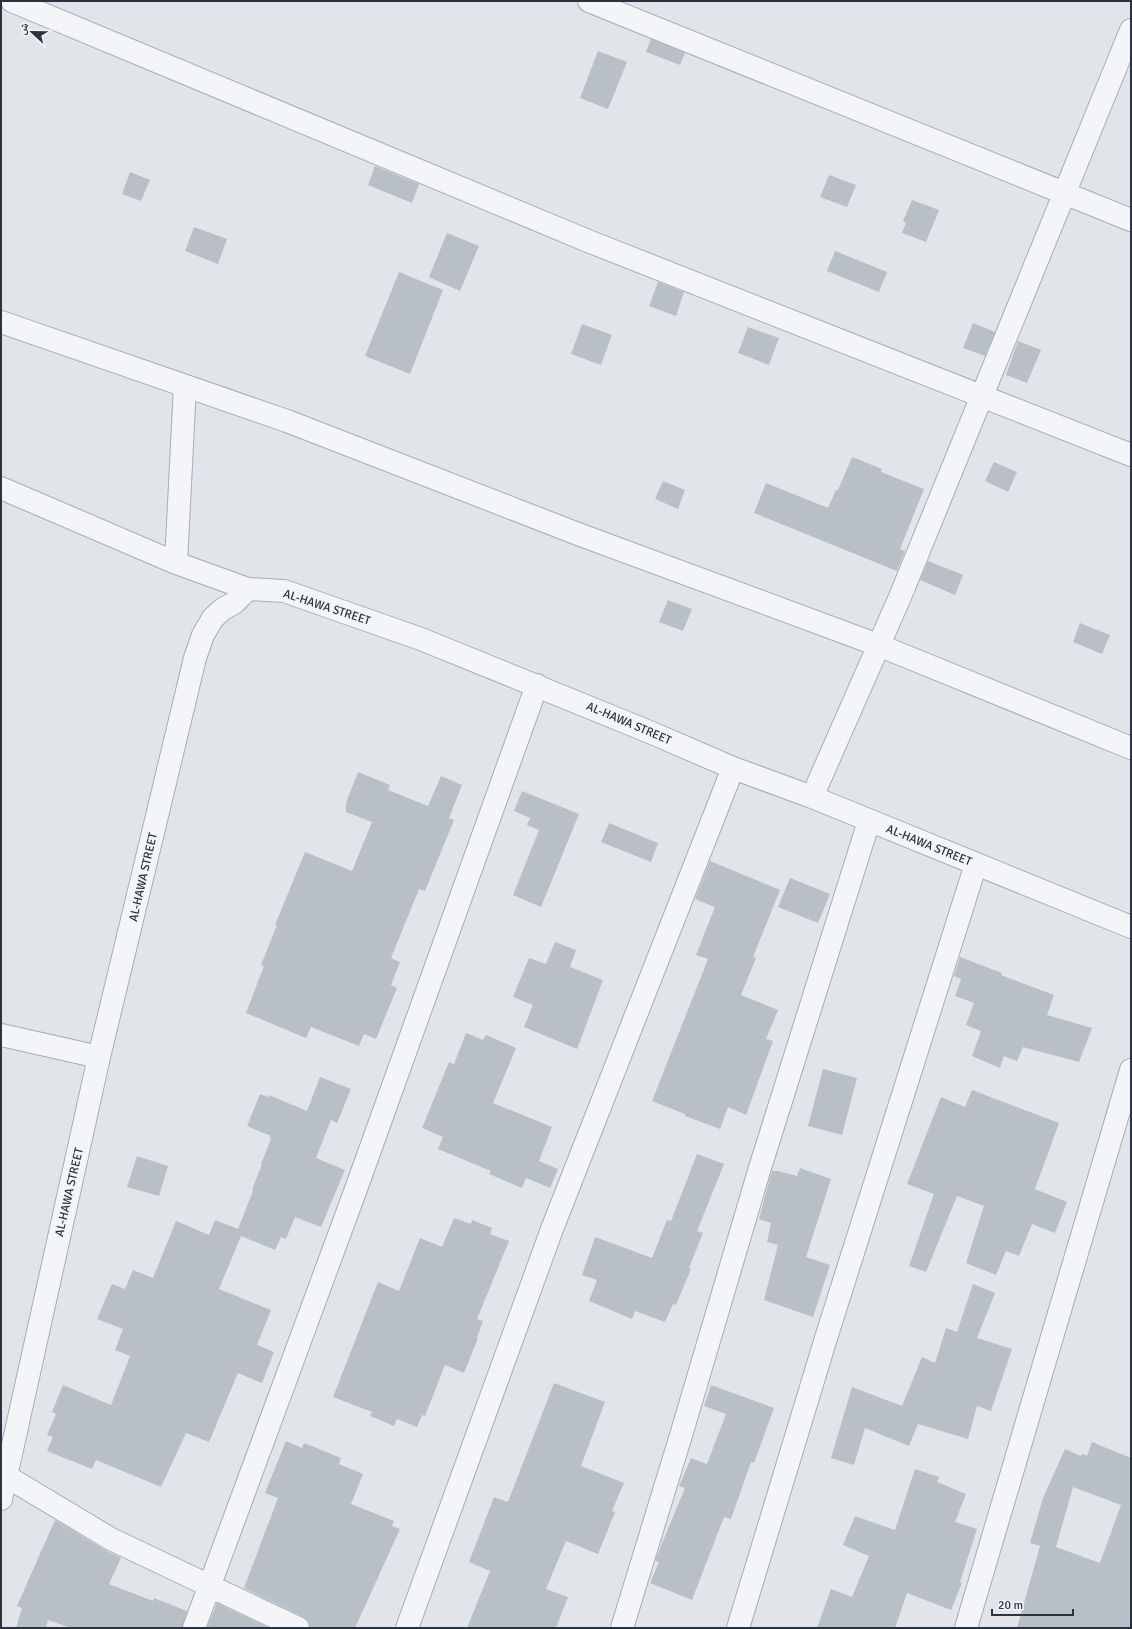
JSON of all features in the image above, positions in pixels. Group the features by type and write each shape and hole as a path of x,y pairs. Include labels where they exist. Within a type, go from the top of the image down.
{"street":[{"path":"12,1 46,6 346,142 588,241 1131,455"},
{"path":"589,1 1131,220"},
{"path":"812,797 903,590 1066,193 1131,30"},
{"path":"1,322 287,421 578,534 878,645 1131,748"},
{"path":"176,563 186,386"},
{"path":"1,488 176,563 248,590"},
{"name":"AL-HAWA STREET","path":"1,1499 99,1057 195,658 203,635 213,618 223,609 234,603 248,590 284,591 421,639 734,768 812,797 1131,927"},
{"path":"194,1628 356,1189 538,686"},
{"path":"407,1628 552,1229 734,768"},
{"path":"622,1628 759,1171 869,821"},
{"path":"738,1628 826,1338 976,864"},
{"path":"1,1035 99,1057"},
{"path":"966,1628 1131,1070"},
{"path":"6,1476 111,1539 298,1628"}],"building":[{"path":"651,39 685,53 680,65 646,52"},
{"path":"598,51 627,62 608,109 580,98"},
{"path":"375,166 419,184 412,203 368,185"},
{"path":"130,172 150,180 141,201 122,194"},
{"path":"829,175 856,185 847,207 820,197"},
{"path":"912,200 939,210 926,242 902,233 906,223 903,221"},
{"path":"194,227 227,239 218,264 185,251"},
{"path":"447,233 479,246 460,291 429,277"},
{"path":"835,251 887,272 879,292 827,271"},
{"path":"399,272 443,290 410,374 365,356"},
{"path":"658,282 684,292 676,316 649,306"},
{"path":"973,323 995,332 985,356 963,348"},
{"path":"582,324 612,335 601,365 571,354"},
{"path":"748,327 779,338 769,365 738,353"},
{"path":"1018,341 1041,350 1027,383 1006,375"},
{"path":"852,457 882,469 881,472 924,489 900,549 905,551 897,571 754,513 766,483 828,508 836,490 838,490"},
{"path":"994,462 1017,472 1008,492 985,481"},
{"path":"663,481 685,490 678,509 655,499"},
{"path":"928,561 963,575 955,595 920,580"},
{"path":"668,600 692,609 683,631 659,622"},
{"path":"1080,623 1110,635 1102,654 1073,642"},
{"path":"358,772 390,785 388,790 428,806 441,776 462,785 449,818 454,820 425,891 419,889 391,958 400,962 391,985 397,988 376,1039 364,1034 359,1046 311,1027 306,1038 246,1013 264,966 261,965 277,925 275,925 305,852 352,871 372,822 346,812 346,803"},
{"path":"522,791 579,814 541,907 513,895 539,830 527,825 530,818 514,811"},
{"path":"609,823 658,843 651,862 601,842"},
{"path":"710,861 780,890 753,957 756,958 741,995 778,1010 766,1039 773,1041 746,1115 728,1107 720,1129 685,1116 685,1114 652,1101 708,959 696,955 715,907 695,899"},
{"path":"790,878 830,894 818,923 778,907"},
{"path":"555,942 576,950 570,967 603,980 577,1049 524,1027 533,1005 513,997 529,958 546,964"},
{"path":"960,957 1002,973 1001,975 1054,995 1047,1015 1092,1028 1079,1062 1023,1047 1017,1061 1004,1056 1000,1068 972,1056 981,1031 966,1025 974,1003 955,996 961,979 954,976"},
{"path":"466,1033 483,1040 486,1035 516,1048 493,1103 552,1127 539,1161 558,1169 550,1188 526,1178 522,1188 489,1174 491,1171 438,1149 443,1137 422,1128 449,1062 454,1064"},
{"path":"823,1069 857,1078 842,1135 808,1126"},
{"path":"320,1077 351,1089 337,1123 331,1120 316,1158 345,1170 321,1227 295,1217 286,1239 281,1237 275,1250 241,1236 219,1289 271,1310 257,1345 274,1352 262,1383 238,1373 209,1442 186,1433 161,1487 96,1460 92,1469 47,1451 53,1437 47,1435 56,1414 52,1412 63,1385 111,1405 130,1356 115,1350 123,1329 97,1319 112,1284 125,1289 133,1270 153,1278 176,1221 209,1235 215,1220 238,1229 271,1139 269,1138 271,1136 247,1126 260,1094 268,1097 269,1095 307,1111"},
{"path":"972,1090 1059,1123 1035,1189 1067,1202 1055,1233 1032,1224 1019,1256 1006,1251 996,1275 966,1263 984,1206 957,1196 926,1272 909,1266 934,1194 907,1184 941,1097 965,1107"},
{"path":"697,1154 724,1164 697,1231 703,1233 689,1268 691,1269 676,1305 673,1304 665,1322 635,1311 632,1319 589,1301 597,1280 582,1275 595,1237 652,1258 667,1220 671,1221"},
{"path":"137,1156 168,1166 159,1196 127,1187"},
{"path":"800,1168 831,1179 806,1257 830,1265 813,1317 764,1300 778,1245 767,1242 771,1223 759,1219 764,1200 772,1171 797,1176"},
{"path":"454,1218 471,1224 472,1220 492,1228 490,1234 509,1241 477,1319 483,1321 464,1373 445,1365 425,1416 422,1415 417,1427 397,1419 394,1426 370,1416 372,1412 333,1397 378,1282 399,1291 420,1238 442,1247"},
{"path":"973,1284 995,1293 977,1338 1012,1349 991,1411 977,1406 968,1439 918,1424 909,1446 865,1428 854,1465 831,1458 852,1387 902,1406 922,1357 935,1363 946,1328 957,1332"},
{"path":"554,1383 605,1402 581,1466 624,1483 612,1511 615,1512 598,1554 566,1541 546,1589 568,1597 556,1628 467,1628 490,1571 469,1562 494,1497 508,1502"},
{"path":"711,1385 774,1408 754,1463 751,1462 731,1519 724,1517 692,1600 650,1583 659,1562 656,1561 656,1558 685,1488 679,1486 691,1458 707,1464 726,1414 704,1406"},
{"path":"286,1441 302,1448 304,1443 341,1458 339,1464 363,1474 351,1504 394,1521 392,1526 400,1529 355,1628 310,1628 308,1621 303,1617 244,1588 278,1498 265,1493"},
{"path":"1092,1442 1131,1458 1131,1628 1017,1628 1040,1546 1030,1543 1043,1498 1065,1449 1081,1456 1082,1454 1087,1456","holes":["1073,1487 1121,1505 1100,1563 1056,1547"]},
{"path":"915,1469 939,1477 937,1482 966,1494 955,1522 977,1529 960,1582 962,1583 951,1610 907,1593 895,1628 817,1628 831,1589 852,1597 869,1556 843,1545 855,1516 895,1530"},
{"path":"55,1520 121,1558 109,1584 153,1601 154,1598 187,1611 182,1628 71,1628 48,1620 46,1628 16,1628 22,1608 17,1606"},
{"path":"217,1603 269,1628 207,1628"}]}
